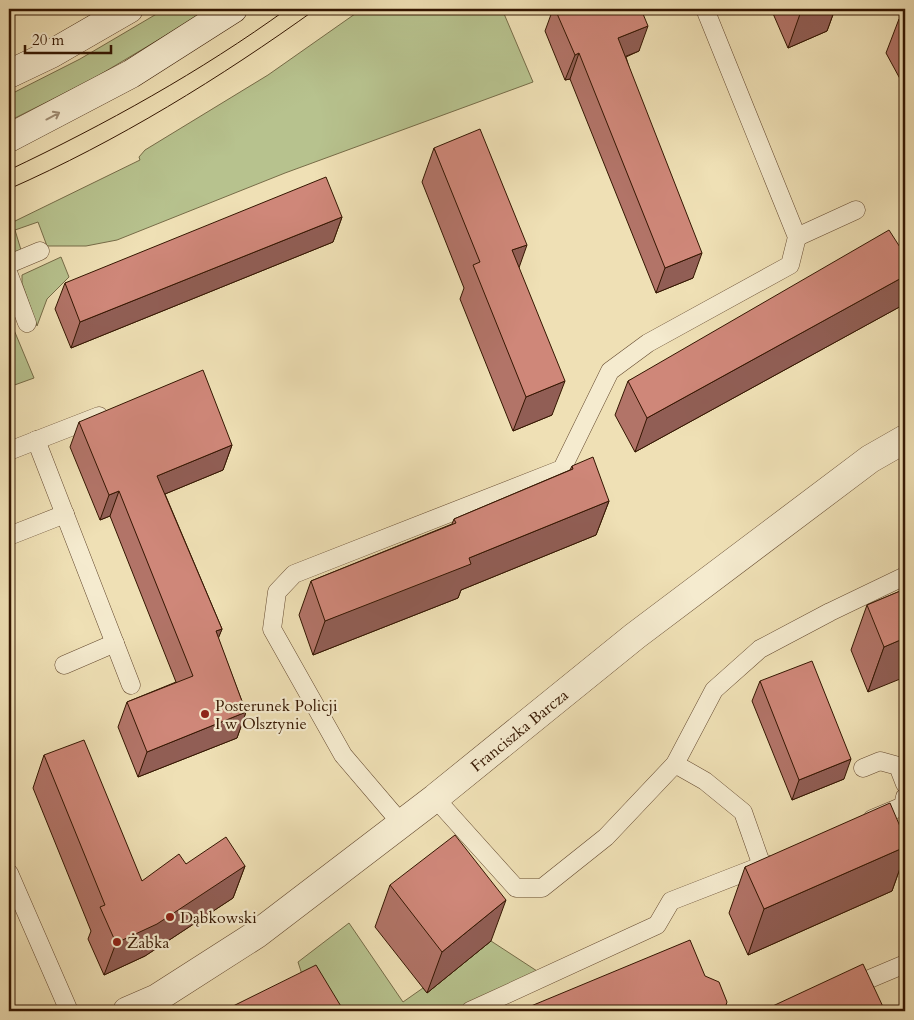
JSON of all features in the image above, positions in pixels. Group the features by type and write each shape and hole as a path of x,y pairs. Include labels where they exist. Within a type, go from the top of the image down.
{"street":[{"path":"9,74 51,54 129,9"},
{"path":"9,138 131,74 232,9"},
{"name":"Franciszka Barcza","path":"127,1011 157,998 256,934 435,798 635,636 870,459 905,439"}],"lane":[{"path":"401,823 343,755 272,629 277,592 294,574 562,469 610,371 648,343 790,265 797,237 705,9"},
{"path":"797,237 856,210"},
{"path":"9,264 40,251"},
{"path":"9,275 27,322"},
{"path":"9,451 108,412"},
{"path":"36,440 132,685"},
{"path":"9,536 65,514"},
{"path":"435,798 516,888 542,888 606,837 675,764 714,690 760,649 830,612 905,576"},
{"path":"64,666 115,643"},
{"path":"863,768 880,761 898,766 905,784"},
{"path":"675,764 705,781 743,812 762,866"},
{"path":"859,825 903,806 905,797"},
{"path":"470,1011 657,925 671,901 780,858"},
{"path":"9,873 69,1011"},
{"path":"828,997 905,964"}],"green space":[{"path":"165,9 210,9 91,80 9,121 9,95 80,59"},
{"path":"362,9 502,9 533,82 285,173 117,240 86,246 47,246 38,222 15,230 21,250 13,253 9,241 9,224 140,160 139,157 145,150 268,75"},
{"path":"61,257 69,277 47,299 37,326 22,283 22,275"},
{"path":"9,318 34,378 9,387"},
{"path":"349,923 403,1002 423,988 427,993 491,941 537,971 453,1011 319,1011 307,990 298,962"}],"building":[{"path":"555,9 641,9 648,26 618,38 702,253 665,268 579,53 575,55"},
{"path":"798,9 812,9 800,14"},
{"path":"905,16 905,31 899,19"},
{"path":"480,129 527,245 512,250 565,381 526,397 473,265 480,262 434,148"},
{"path":"326,177 342,217 80,322 65,283"},
{"path":"889,230 905,255 905,276 647,418 628,381"},
{"path":"203,370 232,445 157,476 222,629 216,631 246,712 147,752 127,702 193,676 119,491 109,495 79,422"},
{"path":"593,457 609,501 469,558 471,564 325,621 311,581 456,523 454,519 573,469 572,466"},
{"path":"905,589 905,638 884,647 867,605"},
{"path":"812,661 851,759 799,780 760,681"},
{"path":"84,740 142,881 179,854 186,864 226,837 245,866 157,924 116,943 100,907 105,905 44,755"},
{"path":"890,803 905,838 905,847 764,909 745,867"},
{"path":"455,835 506,900 442,952 390,885"},
{"path":"690,940 705,976 719,982 727,1002 724,1011 643,1011 642,1008 633,1011 519,1011"},
{"path":"863,964 885,1011 762,1011"},
{"path":"316,965 342,1008 347,1007 349,1011 223,1011"}],"tram line":[{"path":"9,170 152,96 220,54 287,9"},
{"path":"9,189 89,150 167,107 280,35 316,9"}],"place":[{"name":"Posterunek Policji I w Olsztynie","path":"205,714"},
{"name":"Dąbkowski","path":"170,917"},
{"name":"Żabka","path":"117,942"}]}
